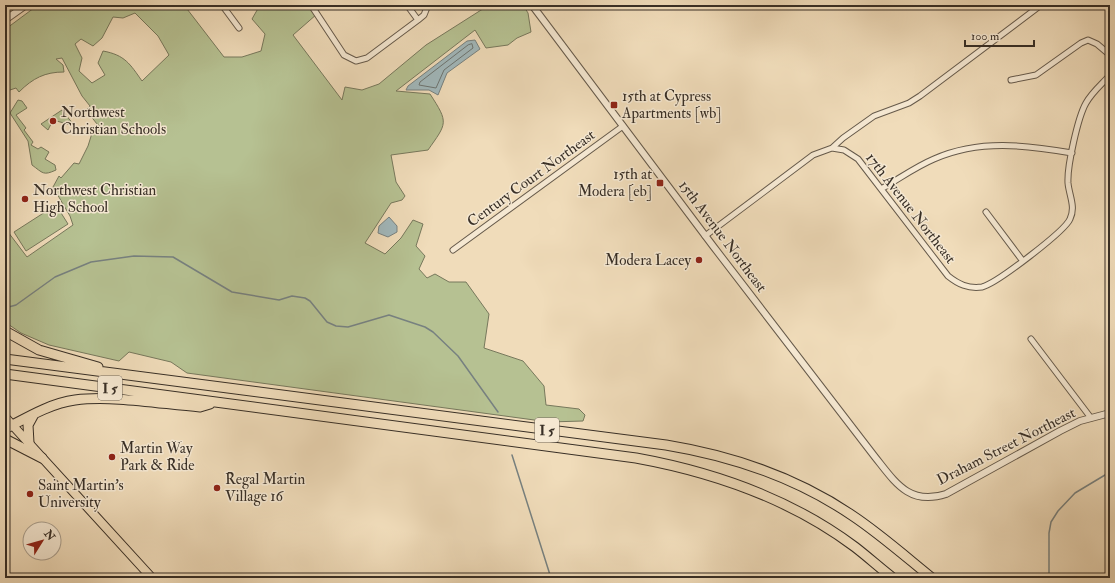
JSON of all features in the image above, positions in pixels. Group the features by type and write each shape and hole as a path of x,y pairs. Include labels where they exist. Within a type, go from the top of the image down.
{"highway":[{"path":"5,330 40,350 128,375"},
{"name":"I 5","path":"5,359 666,445 720,456 772,473 822,496 868,527 932,578"},
{"name":"I 5","path":"5,374 628,457 673,465 741,486 776,501 849,543 893,578"},
{"path":"9,427 34,414 74,400 96,398 200,407 216,403"},
{"path":"28,443 28,425 34,414"},
{"path":"5,439 42,458"}],"main road":[{"path":"5,417 9,427 28,443 152,578"}],"street":[{"path":"5,20 26,5"},
{"path":"222,5 239,28"},
{"path":"311,5 344,56 356,61 367,58 418,20 424,15 428,5"},
{"path":"407,5 418,20"},
{"name":"15th Avenue Northeast","path":"532,5 705,236 895,481"},
{"path":"705,236 813,155 832,148 843,138 874,116 909,103 920,96 1041,5"},
{"path":"1011,80 1036,76 1081,43 1088,40 1097,44 1110,55"},
{"path":"986,212 1022,260 1062,229 1071,217 1073,210 1068,182 1072,153 1083,108 1091,96 1110,75"},
{"name":"Century Court Northeast","path":"454,250 623,126"},
{"path":"881,189 933,159 968,148 1016,145 1040,147 1072,153"},
{"name":"17th Avenue Northeast","path":"832,148 844,150 856,156 948,276 964,286 982,287 997,279 1022,260"},
{"path":"1030,340 1091,418"},
{"name":"Draham Street Northeast","path":"895,481 916,496 939,496 958,488 1060,431 1091,418 1110,413"}],"green space":[{"path":"38,5 184,5 224,57 242,57 261,51 265,34 252,19 260,5 311,5 317,14 293,35 342,100 345,87 362,90 379,84 426,45 489,5 523,5 528,13 531,32 517,38 508,45 486,48 475,30 396,91 430,94 443,117 442,128 428,150 391,155 396,182 405,196 402,200 391,203 365,243 385,254 401,238 413,220 423,224 416,246 425,256 419,269 427,278 435,274 449,282 466,282 489,314 484,348 523,361 544,386 546,405 579,409 585,415 583,421 549,422 187,373 171,362 129,352 119,361 49,345 21,333 5,322 5,228 27,257 73,225 70,216 53,187 59,176 61,178 74,163 79,164 88,146 93,130 106,130 97,124 86,110 90,106 82,96 62,58 56,59 63,65 64,72 45,75 29,83 19,92 16,88 7,91 5,94 5,32 7,28","holes":["135,13 158,36 169,55 142,81 126,61 117,55 103,51 98,63 105,75 92,83 79,71 82,58 75,44 81,39 93,46 102,38 113,17 123,18"]},
{"path":"18,100 22,101 27,108 16,115 26,128 24,130 33,142 31,145 38,149 41,147 49,152 45,159 55,165 56,170 43,173 32,165 28,141 10,113"},
{"path":"62,110 73,124 71,125 53,120 48,130 41,124"},
{"path":"56,205 68,224 26,251 14,232"}],"water":[{"path":"475,40 480,49 447,73 438,95 429,90 406,90 408,86 467,41"},
{"path":"389,217 397,226 397,232 388,237 378,233 379,226"}],"waterway":[{"path":"5,308 16,305 55,277 91,262 134,256 173,257 232,292 279,300 292,296 305,298 310,301 327,322 336,326 348,327 389,315 425,327 433,332 458,356 498,412"},
{"path":"512,455 551,578"},
{"path":"1049,578 1049,533 1051,522 1058,511 1075,493 1110,472"}],"place":[{"name":"15th at Cypress Apartments [wb]","path":"614,105"},
{"name":"Northwest Christian Schools","path":"53,121"},
{"name":"15th at Modera [eb]","path":"660,183"},
{"name":"Northwest Christian High School","path":"25,199"},
{"name":"Modera Lacey","path":"699,260"},
{"name":"Martin Way Park & Ride","path":"112,457"},
{"name":"Regal Martin Village 16","path":"217,488"},
{"name":"Saint Martin's University","path":"30,494"}]}
